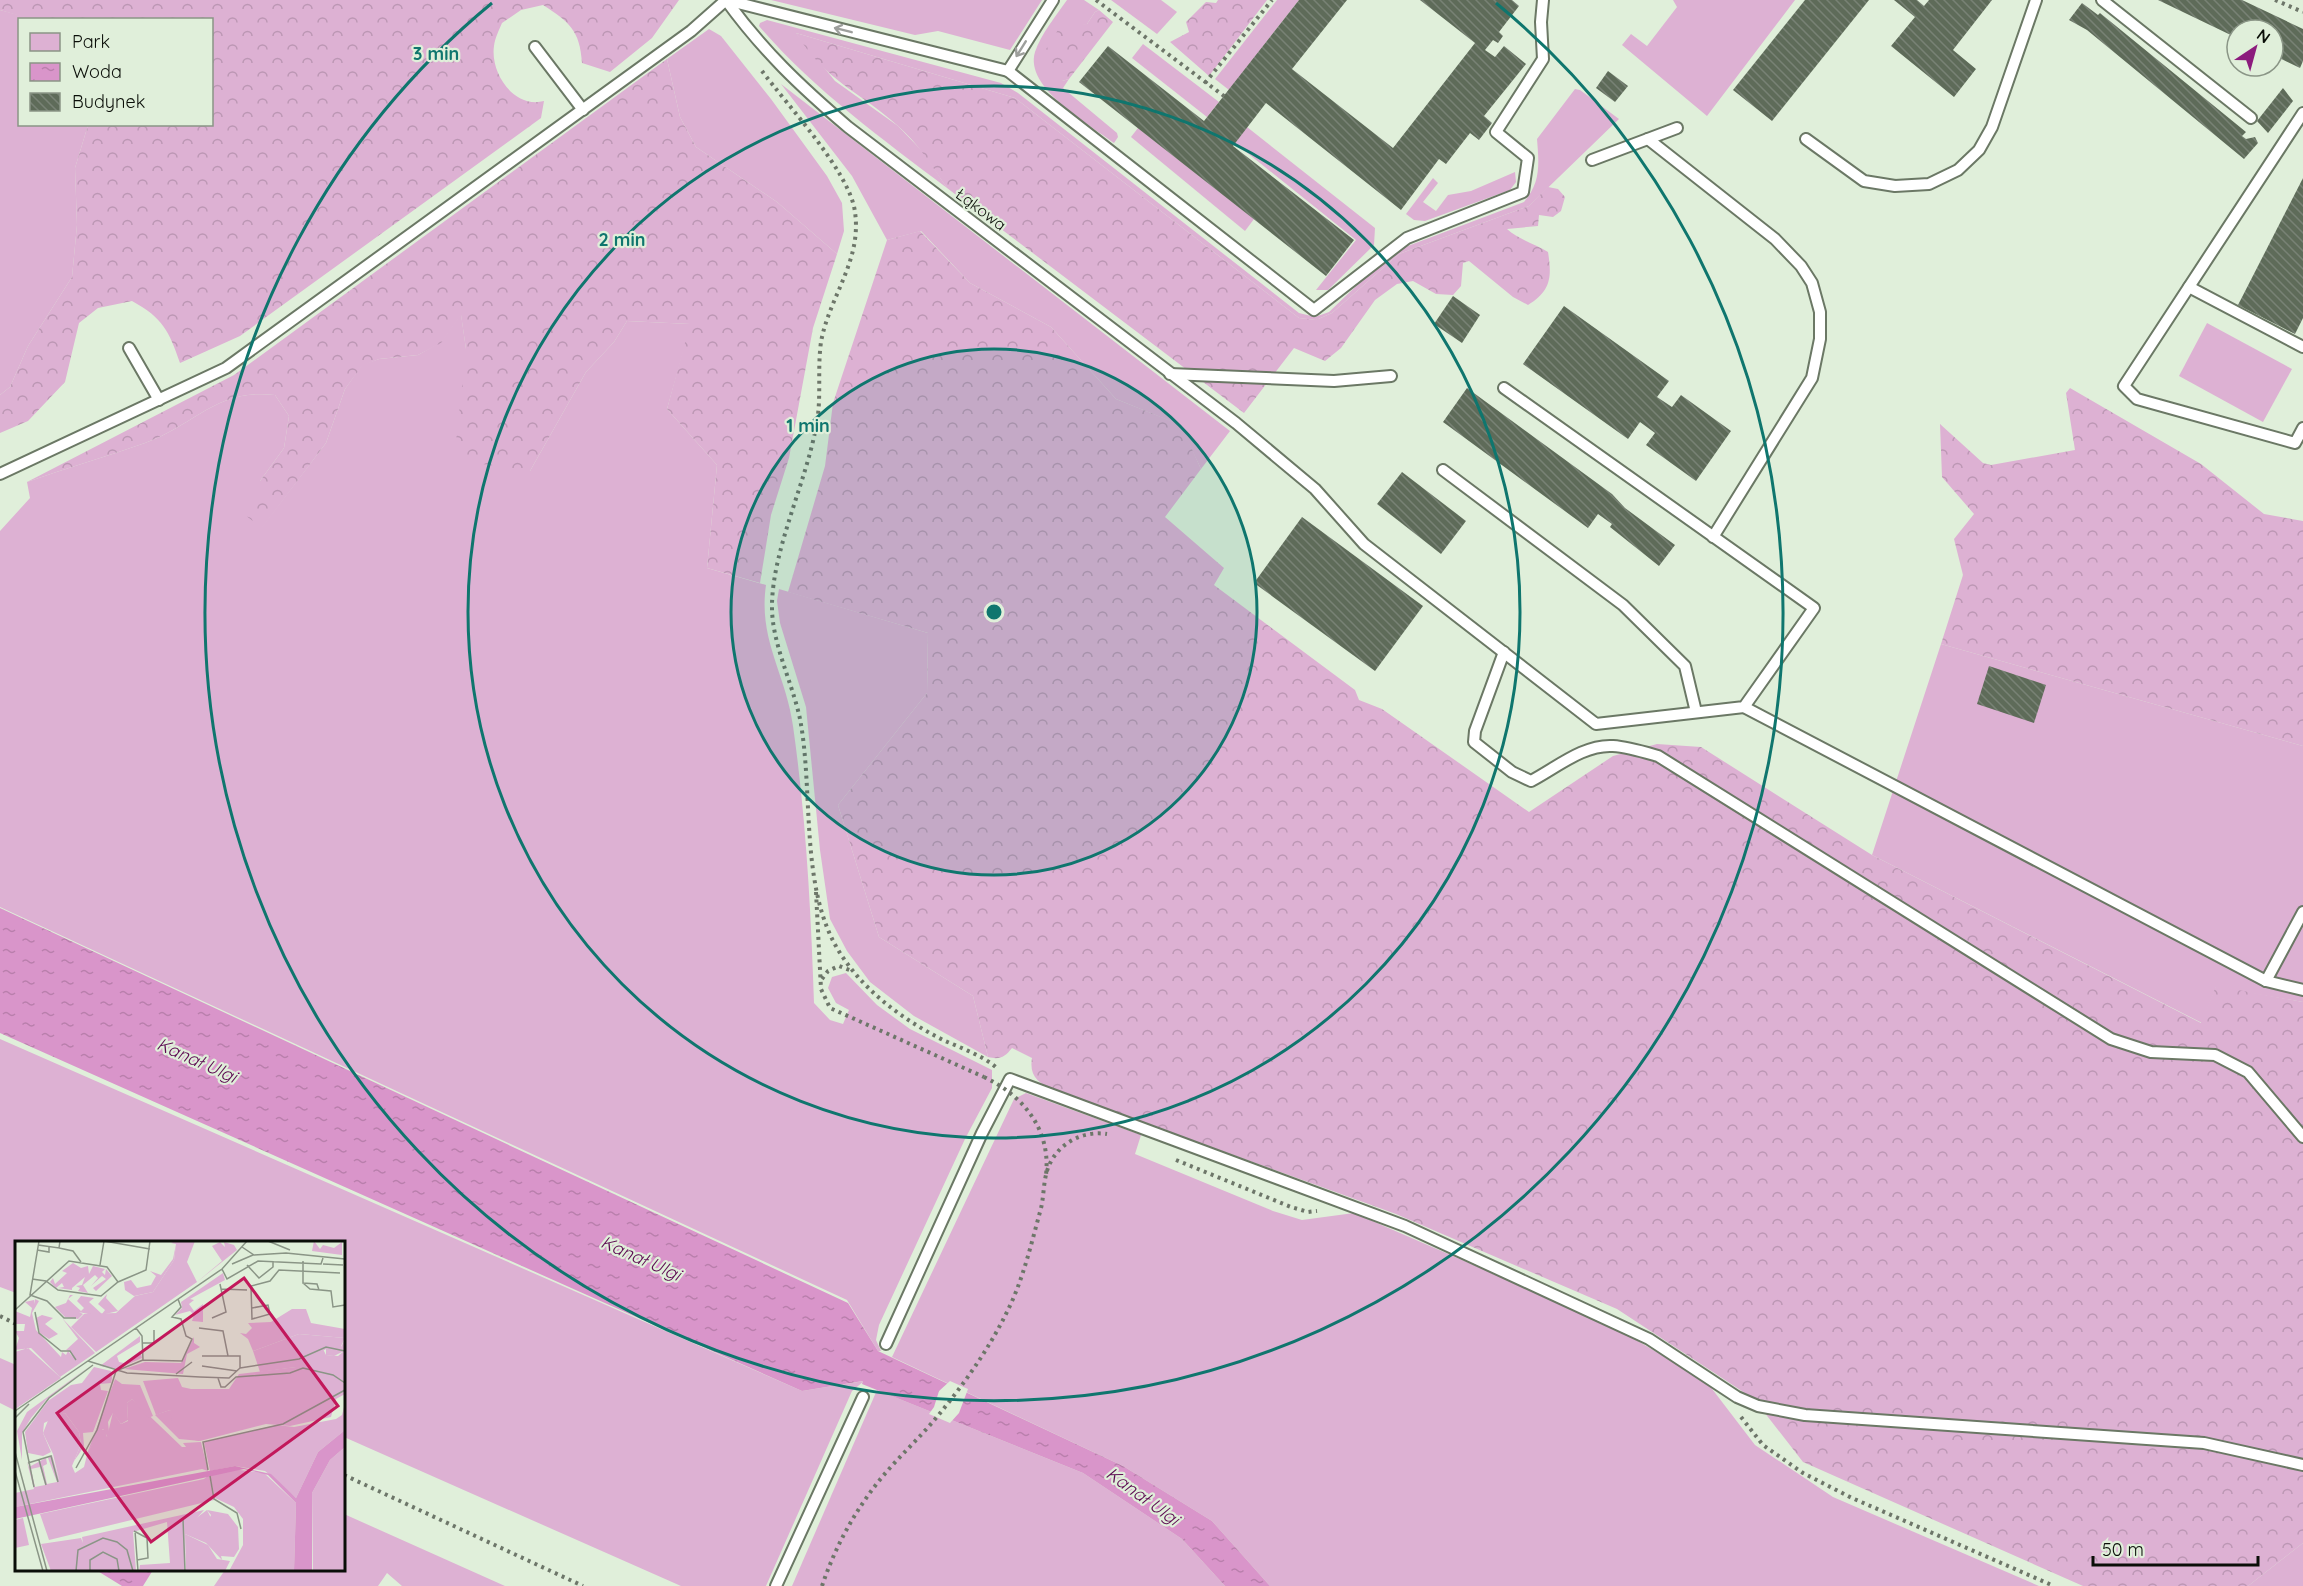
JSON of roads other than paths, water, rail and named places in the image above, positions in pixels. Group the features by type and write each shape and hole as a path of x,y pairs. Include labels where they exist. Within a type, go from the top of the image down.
{"lane":[{"path":"0,474 226,368 691,31 726,0 1008,71 1314,310 1407,238 1523,192 1528,158 1497,132 1543,59 1541,22 1543,0"},
{"name":"Łąkowa","path":"726,0 753,38 823,106 1236,423 1315,489 1364,544 1596,724 1744,707"},
{"path":"1008,71 1053,0"},
{"path":"1806,139 1864,181 1895,186 1929,184 1958,170 1978,150 1992,127 2036,0"},
{"path":"2102,0 2251,118"},
{"path":"535,47 583,110"},
{"path":"2303,114 2124,386 2137,399 2295,443 2303,428"},
{"path":"1592,160 1677,128"},
{"path":"1648,139 1775,238 1802,266 1812,283 1820,312 1820,339 1812,378 1713,537"},
{"path":"2189,286 2303,347"},
{"path":"129,348 159,400"},
{"path":"1170,374 1334,381 1391,376"},
{"path":"1504,388 1814,608 1744,707 2266,981 2303,990"},
{"path":"1443,470 1623,605 1685,666 1696,712"},
{"path":"1504,652 1474,730 1474,742 1482,751 1512,772 1532,780 1582,753 1602,746 1614,746 1658,756 2111,1038 2151,1052 2215,1055 2248,1072 2303,1137"},
{"path":"2266,981 2303,912"},
{"path":"886,1344 982,1133 1010,1079 1405,1226 1616,1322 1649,1339 1714,1383 1758,1406 1805,1415 2204,1443 2303,1465"},
{"path":"776,1586 863,1396"}],"water":[{"name":"Kanał Ulgi","path":"0,908 848,1303 878,1351 1123,1466 1212,1521 1270,1586 1225,1586 1182,1539 1083,1473 862,1384 863,1381 802,1391 0,1033"},
{"path":"98,1571 152,1571 143,1586 122,1586"}]}
